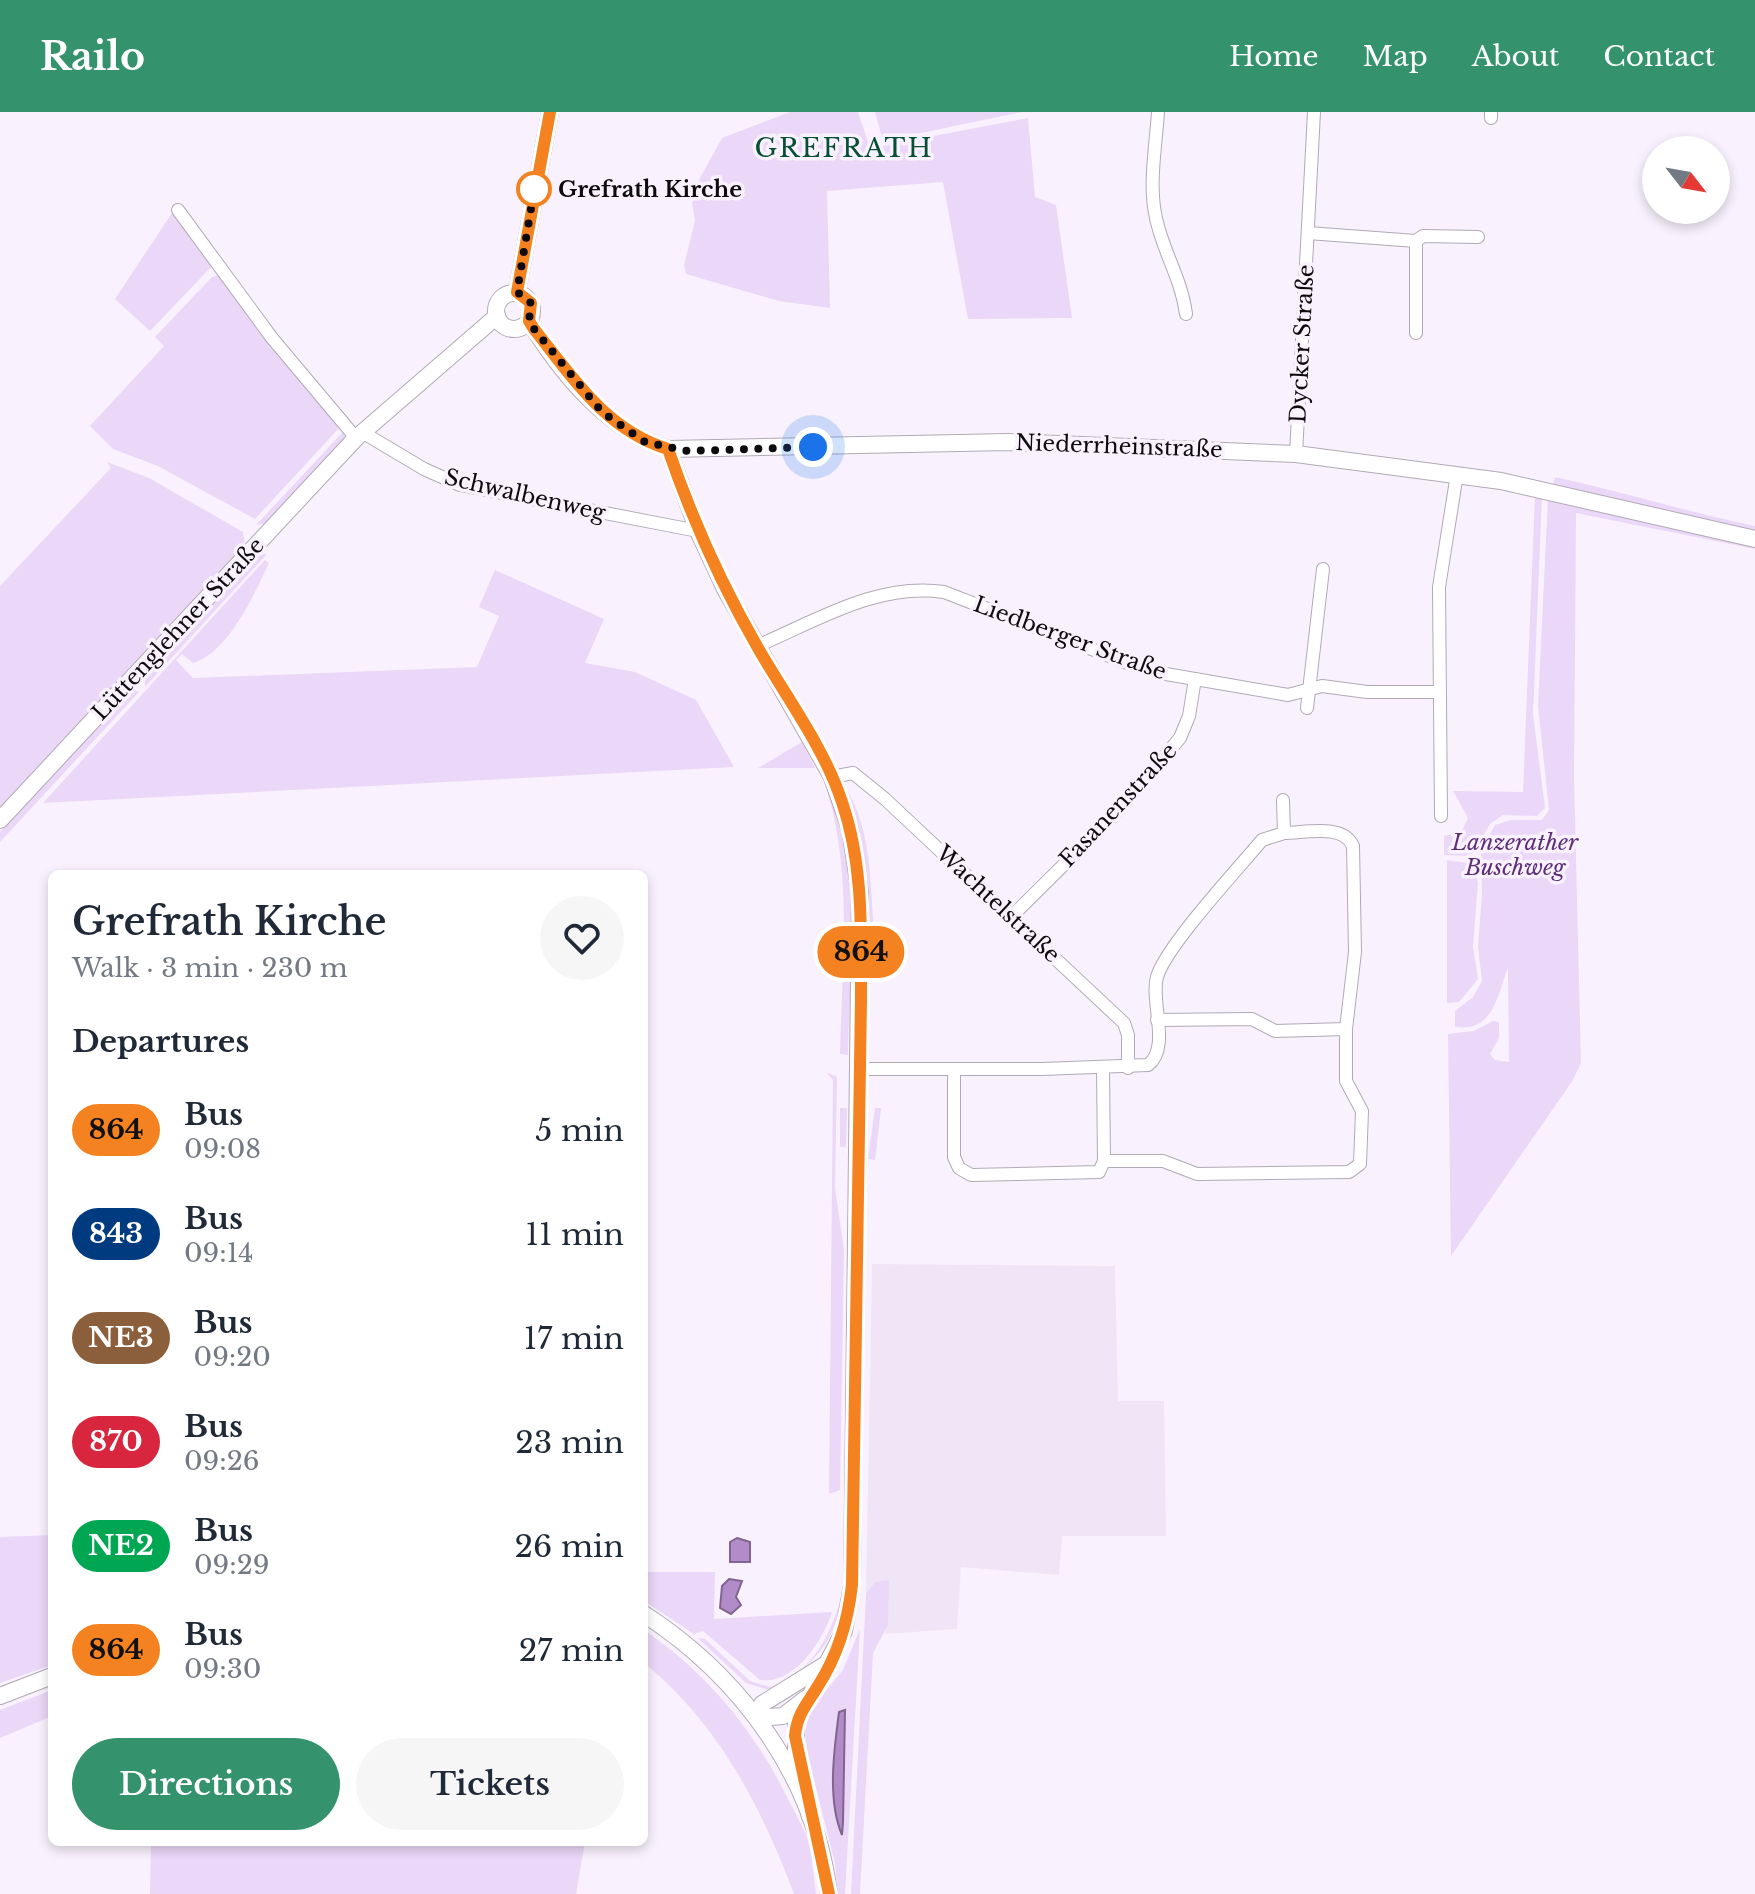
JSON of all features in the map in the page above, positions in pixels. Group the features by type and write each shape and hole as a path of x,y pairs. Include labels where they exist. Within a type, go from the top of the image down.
{"main road":[{"path":"517,292 550,112"},
{"path":"517,292 531,303 529,321 511,329 497,316 500,299 517,292"},
{"name":"Lüttenglehner Straße","path":"0,820 359,435 497,316"},
{"name":"Niederrheinstraße","path":"529,321 602,412 634,436 668,449 1008,442 1296,454 1457,474 1755,539"},
{"path":"668,449 698,531 757,646 832,777 850,829 860,893 852,1585 844,1631 800,1710 795,1736 829,1894"},
{"path":"648,1617 713,1667 757,1718 782,1757 810,1817"},
{"path":"757,1718 762,1704 829,1662"},
{"path":"0,1696 48,1678"},
{"path":"757,1718 783,1716 810,1696"}],"street":[{"path":"1158,112 1154,210 1162,242 1179,276 1186,314"},
{"name":"Dycker Straße","path":"1296,454 1314,112"},
{"path":"178,210 272,338 359,435"},
{"name":"Dycker Straße","path":"1308,233 1416,241 1423,236 1478,237"},
{"path":"1416,241 1416,333"},
{"name":"Schwalbenweg","path":"359,435 460,485 698,531"},
{"path":"1441,816 1439,587 1457,474"},
{"path":"1307,708 1323,569"},
{"name":"Liedberger Straße","path":"757,646 875,595 924,589 944,592 1138,666 1195,679 1288,695 1309,687 1440,692"},
{"name":"Fasanenstraße","path":"1012,916 1112,817 1180,738 1189,716 1195,679"},
{"name":"Wachtelstraße","path":"832,777 847,771 858,776 1124,1023 1128,1035 1128,1068"},
{"path":"1283,800 1284,833"},
{"path":"860,1069 1128,1068 1153,1062 1157,1050 1157,977 1170,953 1262,840 1284,833 1339,833 1349,838 1353,846 1355,952 1346,1029 1346,1081 1362,1111 1362,1157 1356,1169 1349,1172 1197,1174 1163,1161 1104,1161"},
{"path":"1157,1020 1252,1019 1275,1031 1346,1029"},
{"path":"954,1070 954,1157 962,1171 971,1175 1093,1174 1101,1170 1104,1161 1103,1068"}],"shaded area":[{"path":"872,1264 1115,1266 1118,1401 1164,1401 1166,1536 1062,1536 1059,1575 961,1567 957,1629 885,1634 889,1580 875,1582 866,1594"},
{"path":"737,1538 750,1542 750,1562 730,1562 730,1542"},
{"path":"729,1579 742,1581 736,1597 741,1605 731,1614 720,1608 722,1586"},
{"path":"845,1710 842,1835 834,1806 833,1775 839,1712"}],"green space":[{"path":"790,112 858,112 870,148 1028,118 1035,197 1056,205 1072,318 968,319 943,182 827,191 830,308 779,301 686,274 684,265 695,221 692,203 700,178 722,138"},
{"path":"875,112 1022,112 883,141"},
{"path":"174,210 212,266 150,331 115,299"},
{"path":"219,275 340,427 255,519 158,466 113,449 90,426 164,346 155,337 212,277"},
{"path":"343,432 345,438 267,523 256,525"},
{"path":"107,462 149,478 243,532 245,546 0,808 0,586 111,468"},
{"path":"1555,477 1755,526 1755,531 1553,486"},
{"path":"1535,496 1542,497 1533,714 1545,808 1537,816 1503,815 1490,824 1469,856 1444,855 1444,836 1461,833 1468,818 1453,791 1523,792"},
{"name":"Lanzerather Buschweg","path":"1548,499 1755,545 1755,549 1576,513 1574,777 1581,1063 1573,1080 1451,1256 1448,1034 1474,1031 1493,1021 1499,1022 1499,1038 1490,1054 1495,1060 1509,1062 1508,968 1497,999 1486,1017 1479,1024 1455,1027 1455,1011 1473,997 1482,981 1478,947 1481,850 1495,825 1511,820 1542,820 1549,810 1538,706"},
{"path":"260,553 267,554 145,687 145,676"},
{"path":"265,560 269,563 229,635 206,657 193,663 182,654 176,660 193,678 477,667 499,616 479,607 495,570 604,619 585,663 635,672 696,700 734,767 43,803"},
{"path":"132,690 139,692 0,842 0,832"},
{"path":"802,742 815,768 758,768"},
{"path":"825,778 838,813 851,881 853,915 848,1055 840,1054 843,880"},
{"path":"846,788 857,811 868,858 874,932 882,981 877,982 868,951 863,858"},
{"path":"1447,860 1473,864 1478,883 1473,946 1478,979 1459,1002 1447,1003"},
{"path":"826,1072 837,1077 835,1188 844,1250 840,1490 829,1494 833,1080"},
{"path":"840,1108 847,1108 846,1147 840,1147"},
{"path":"875,1108 881,1108 875,1160 868,1159"},
{"path":"48,1535 48,1666 0,1683 0,1537"},
{"path":"648,1572 715,1572 714,1619 832,1612 822,1636 805,1659 784,1676 772,1680 760,1680 703,1631 694,1634 648,1604"},
{"path":"889,1580 888,1625 873,1653 860,1894 851,1894 866,1594 875,1582"},
{"path":"842,1593 835,1626 828,1639 810,1663 798,1672 826,1637"},
{"path":"860,1629 845,1894 838,1894 835,1863 806,1748 805,1727 814,1705 843,1670","holes":["839,1712 842,1833 833,1790"]},
{"path":"648,1633 709,1685 761,1751 807,1839 816,1894 794,1894 752,1798 715,1739 648,1667"},
{"path":"698,1638 705,1639 750,1681 770,1687 798,1672 784,1682 769,1690 746,1683"},
{"path":"48,1692 48,1718 0,1738 0,1710"},
{"path":"151,1846 584,1846 576,1894 150,1894"}],"bus line":[{"name":"864","path":"550,112 532,195 517,292 531,303 533,309 529,321 534,329 602,412 623,430 645,442 668,449 698,531 725,589 832,777 842,800 856,859 861,912 861,1000 852,1585 849,1611 838,1647 819,1685 800,1710 795,1736 829,1894"}],"place":[{"name":"Grefrath Kirche","path":"534,189"}],"district":[{"name":"GREFRATH","path":"844,148"}],"route":[{"path":"534,189 535,185 517,292 531,303 533,309 529,321 534,329 602,412 623,430 645,442 668,449 813,447"}]}
